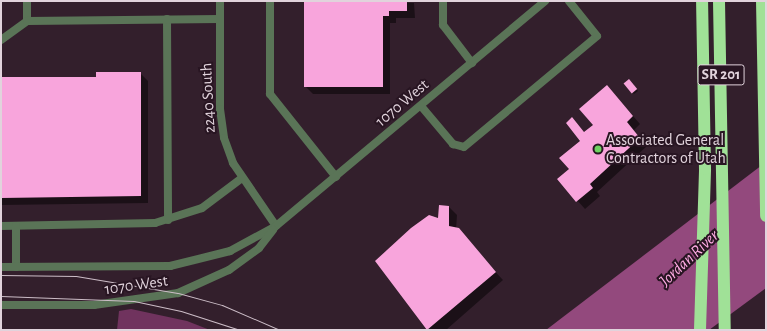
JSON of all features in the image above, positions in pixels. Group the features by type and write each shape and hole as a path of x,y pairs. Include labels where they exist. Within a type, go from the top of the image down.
{"highway":[{"path":"700,330 705,169 702,1"},
{"name":"SR 201","path":"719,1 725,330"},
{"name":"SR 201","path":"762,1 765,80 766,216"}],"street":[{"path":"27,1 27,20"},
{"name":"2240 South","path":"220,1 220,110 224,138 242,178 276,226"},
{"path":"270,1 270,94 336,177"},
{"path":"443,1 443,25 472,63"},
{"name":"1070 West","path":"1,267 185,264 230,251 276,226 545,1"},
{"path":"420,106 453,144 464,147 597,36 569,1"},
{"path":"167,19 168,220"},
{"path":"1,40 27,20 220,19"},
{"path":"1,226 140,225 168,220 202,208 242,178"},
{"path":"16,226 16,267"},
{"name":"1070 West","path":"1,305 94,305 178,293 239,264 259,248 276,226"}],"shaded area":[{"path":"131,309 187,321 210,330 117,330 119,311"}],"water":[{"name":"Jordan River","path":"766,162 766,288 709,330 546,330"}],"building":[{"path":"304,1 407,1 407,11 389,11 389,16 383,16 383,87 304,87"},
{"path":"96,72 141,72 141,196 1,198 1,77 96,77"},
{"path":"629,79 637,89 632,94 624,83"},
{"name":"Associated General Contractors of Utah","path":"607,85 633,116 627,122 640,138 590,184 593,188 576,202 557,179 569,169 559,158 580,141 566,123 572,117 584,132 593,125 579,109"},
{"path":"439,205 449,206 449,226 459,228 496,272 427,330 375,261 411,228 429,215 438,218"}],"tram line":[{"path":"1,275 76,276 178,293 222,305 280,330"},
{"path":"1,296 134,301 181,311 240,330"}],"place":[{"name":"Associated General Contractors of Utah","path":"598,149"}]}
